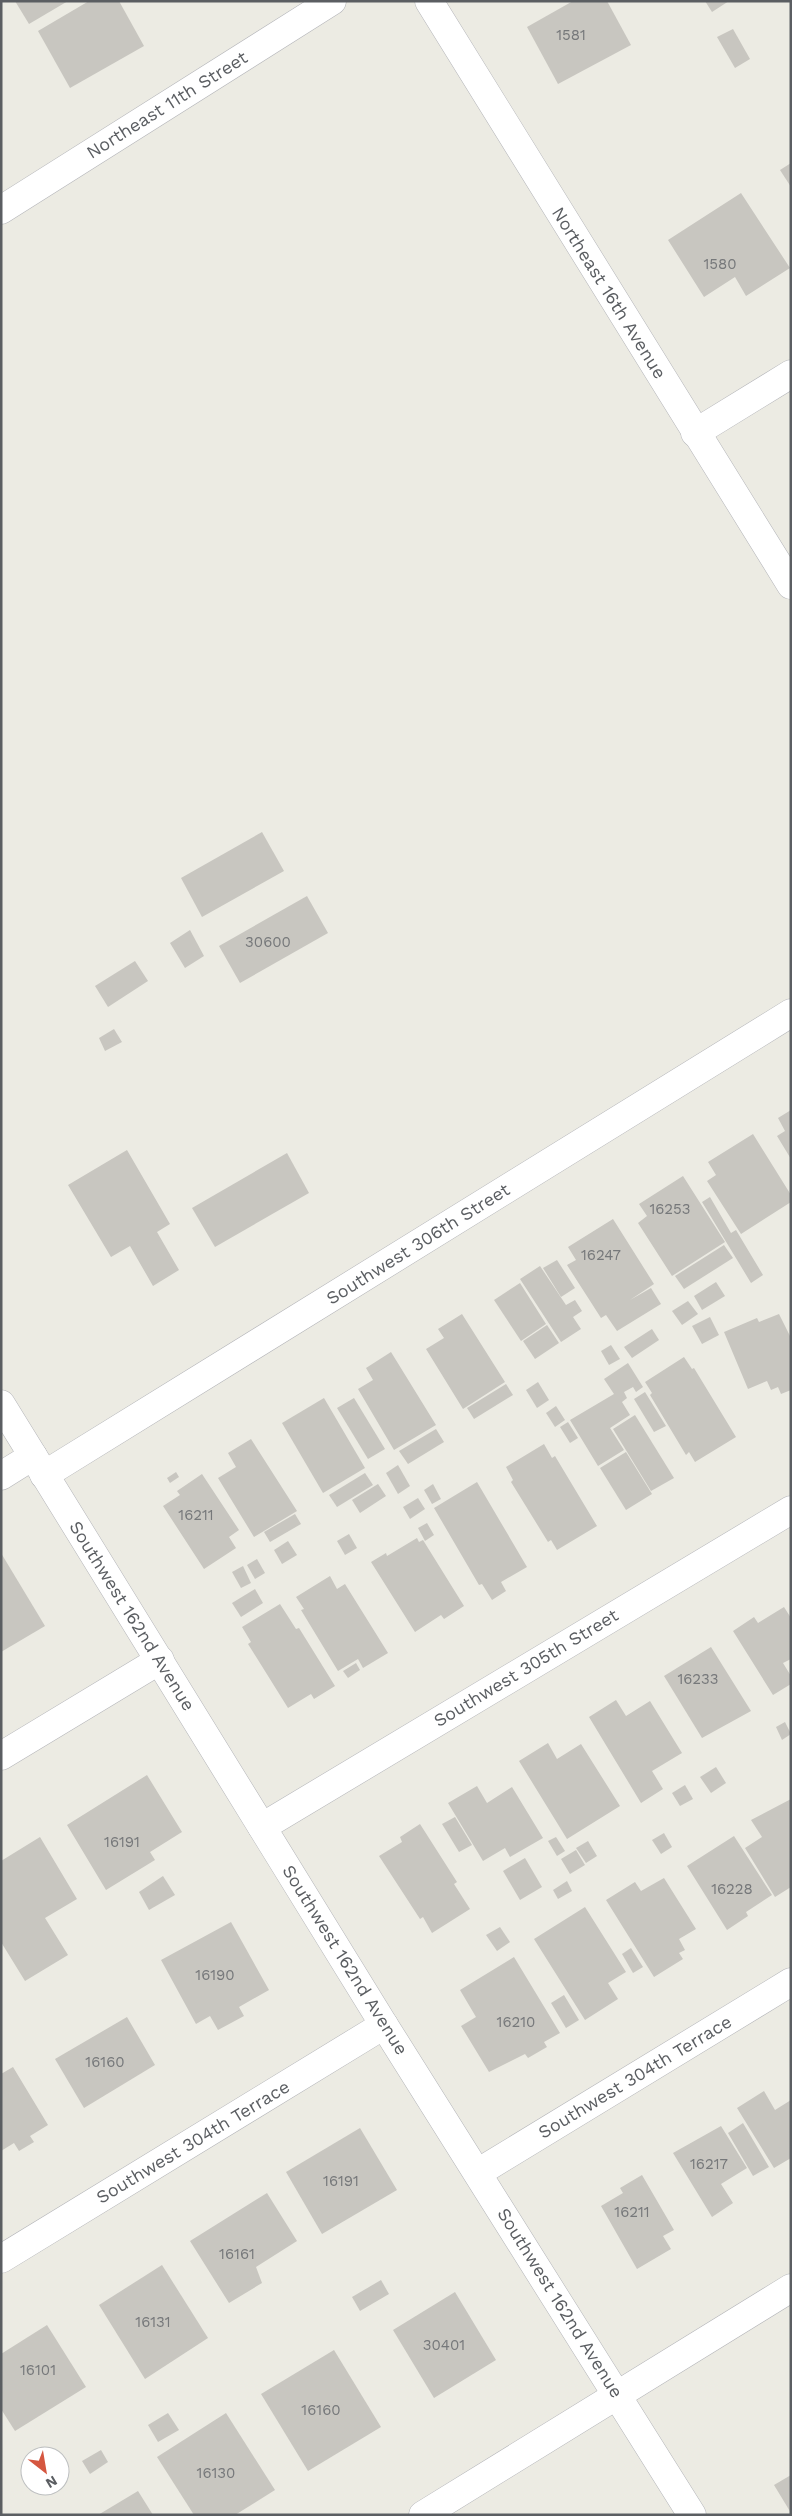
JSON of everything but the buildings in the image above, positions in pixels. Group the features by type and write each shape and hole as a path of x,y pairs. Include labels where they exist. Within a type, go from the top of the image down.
{"street":[{"name":"Northeast 11th Street","path":"1,210 332,1"},
{"name":"Northeast 16th Avenue","path":"428,1 791,585"},
{"path":"695,433 791,374"},
{"name":"Southwest 306th Street","path":"1,1476 39,1466 791,1013"},
{"name":"Southwest 162nd Avenue","path":"1,1404 384,2025 692,2515"},
{"name":"Southwest 305th Street","path":"262,1827 791,1510"},
{"path":"1,1756 160,1660"},
{"name":"Southwest 304th Terrace","path":"478,2172 791,1982"},
{"name":"Southwest 304th Terrace","path":"1,2258 384,2025"},
{"path":"423,2515 791,2288"}]}
